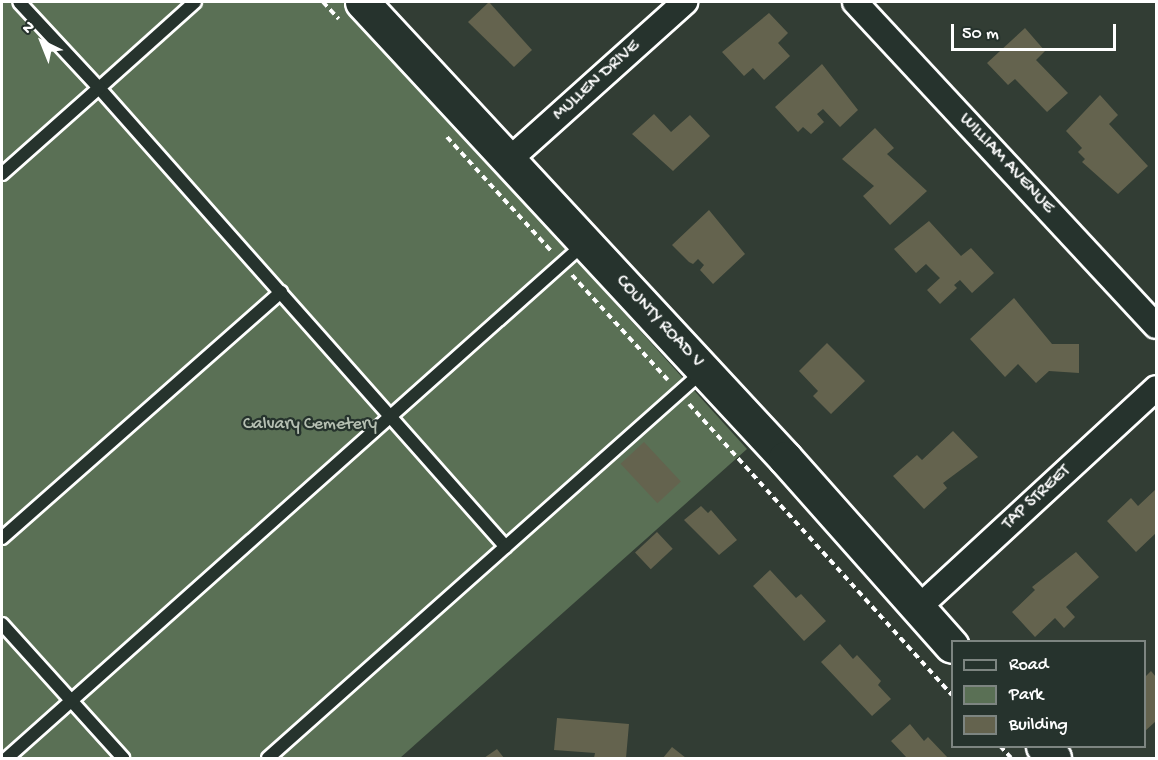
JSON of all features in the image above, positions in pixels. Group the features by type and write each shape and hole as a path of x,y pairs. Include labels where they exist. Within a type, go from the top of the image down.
{"main road":[{"name":"COUNTY ROAD V","path":"354,15 509,160 574,253 704,370 951,645"}],"street":[{"name":"MULLEN DRIVE","path":"509,160 685,2"},
{"name":"WILLIAM AVENUE","path":"855,2 1156,326"},
{"name":"TAP STREET","path":"918,608 1156,388"}],"lane":[{"path":"19,2 99,88 393,417 506,547"},
{"path":"2,174 195,2"},
{"path":"7,759 393,417 574,253"},
{"path":"2,538 281,292"},
{"path":"268,759 704,370"},
{"path":"2,624 123,759"}],"path":[{"path":"323,2 354,15"},
{"path":"443,133 574,253 680,392 746,471 951,694"}],"green space":[{"name":"Calvary Cemetery","path":"2,2 343,2 747,449 400,758 2,758"}],"building":[{"path":"489,2 532,50 514,67 468,22"},
{"path":"769,13 788,33 778,43 790,56 764,80 753,68 744,76 722,52"},
{"path":"1025,28 1045,51 1036,60 1068,93 1047,112 1015,79 1008,85 987,63"},
{"path":"822,64 858,110 840,127 823,109 817,114 824,122 811,134 803,127 798,132 775,107"},
{"path":"1100,95 1118,115 1109,124 1148,166 1118,194 1082,162 1085,159 1078,152 1082,148 1066,131"},
{"path":"654,114 671,132 690,115 710,136 673,171 632,134"},
{"path":"875,128 894,148 887,154 927,191 890,225 863,196 874,186 842,159"},
{"path":"709,210 745,254 713,284 700,270 704,265 698,259 693,264 689,262 672,245"},
{"path":"929,221 961,256 971,248 994,273 972,293 960,280 954,285 957,288 940,304 927,290 940,278 926,264 916,273 894,249"},
{"path":"1014,298 1052,344 1079,344 1079,373 1049,371 1036,383 1018,364 1005,377 970,339"},
{"path":"827,343 865,381 831,414 813,396 818,391 799,371"},
{"path":"953,431 978,457 943,483 947,488 924,509 893,476 917,455 922,460"},
{"path":"644,442 681,481 657,503 621,464"},
{"path":"1156,489 1156,533 1136,552 1107,521 1131,498 1138,506"},
{"path":"701,506 708,513 711,510 737,540 719,555 684,520"},
{"path":"657,532 673,549 651,569 635,552"},
{"path":"1076,552 1099,577 1066,607 1075,617 1064,628 1055,618 1035,637 1012,612 1035,590 1032,587"},
{"path":"770,570 796,598 801,594 826,621 804,641 753,586"},
{"path":"840,644 853,659 857,655 881,681 878,685 891,699 872,716 821,662"},
{"path":"1151,671 1156,677 1156,721 1146,730 1146,676"},
{"path":"557,718 629,724 626,758 594,758 595,753 554,750"},
{"path":"910,724 924,741 928,737 948,758 907,758 891,741"},
{"path":"672,747 686,758 663,758"},
{"path":"497,749 504,758 484,758"}]}
